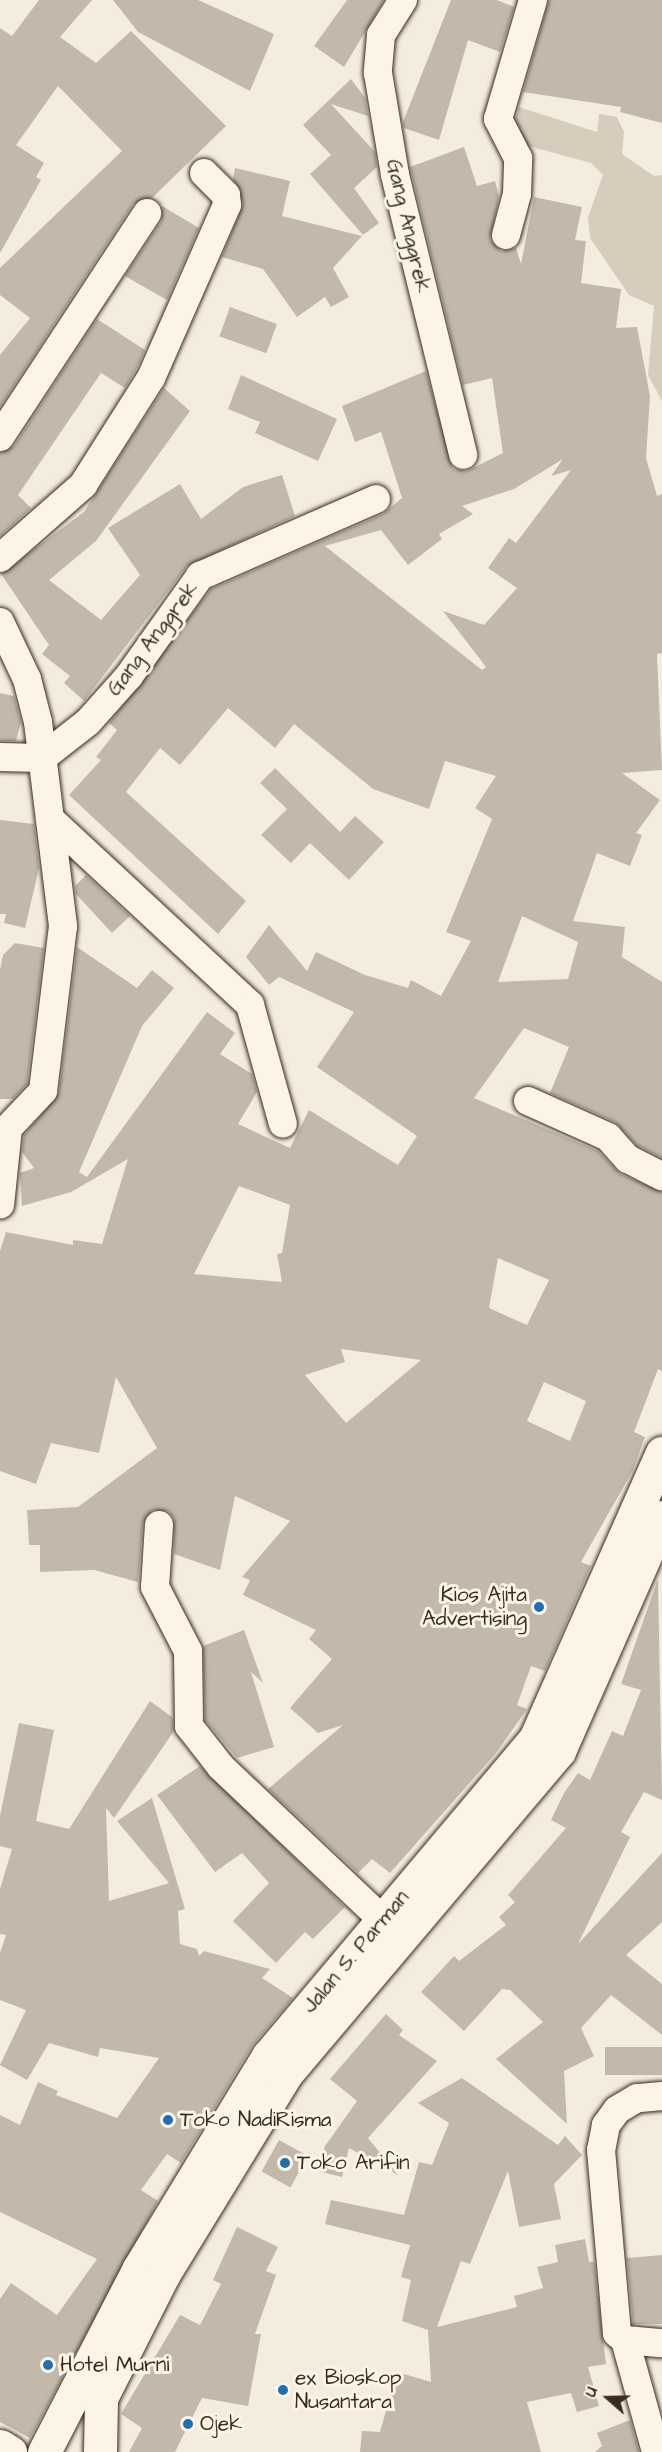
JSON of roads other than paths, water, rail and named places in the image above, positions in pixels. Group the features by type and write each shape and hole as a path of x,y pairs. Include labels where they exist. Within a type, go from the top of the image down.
{"main road":[{"name":"Jalan S. Parman","path":"44,2452 139,2268 268,2056 535,1739 662,1453"},
{"name":"Jalan S. Parman","path":"100,2452 101,2398 163,2275 286,2074 559,1751 662,1517"},
{"path":"0,2446 10,2452"}],"street":[{"name":"Gang Anggrek","path":"403,0 381,35 378,73 395,175 463,455"},
{"path":"506,235 517,194 518,158 498,119 533,0"},
{"path":"0,558 83,485 151,378 227,205 226,195 204,172"},
{"path":"0,437 147,213"},
{"name":"Gang Anggrek","path":"42,758 87,722 129,676 200,576 376,499"},
{"path":"0,622 30,690 42,758 62,907 60,966 43,1092 8,1128 0,1205"},
{"path":"0,757 42,758"},
{"path":"50,819 250,1005 283,1124"},
{"path":"528,1101 608,1137 628,1159 662,1176"},
{"path":"159,1525 155,1587 188,1651 189,1726 221,1767 383,1920"},
{"path":"656,2452 625,2340 617,2333 602,2136 617,2110 637,2098 662,2096"},
{"path":"625,2340 662,2343"}],"place":[{"name":"Kios Ajita Advertising","path":"539,1607"},
{"name":"Toko NadiRisma","path":"168,2120"},
{"name":"Toko Arifin","path":"285,2163"},
{"name":"Hotel Murni","path":"48,2365"},
{"name":"ex Bioskop Nusantara","path":"283,2390"},
{"name":"Ojek","path":"188,2424"}]}
